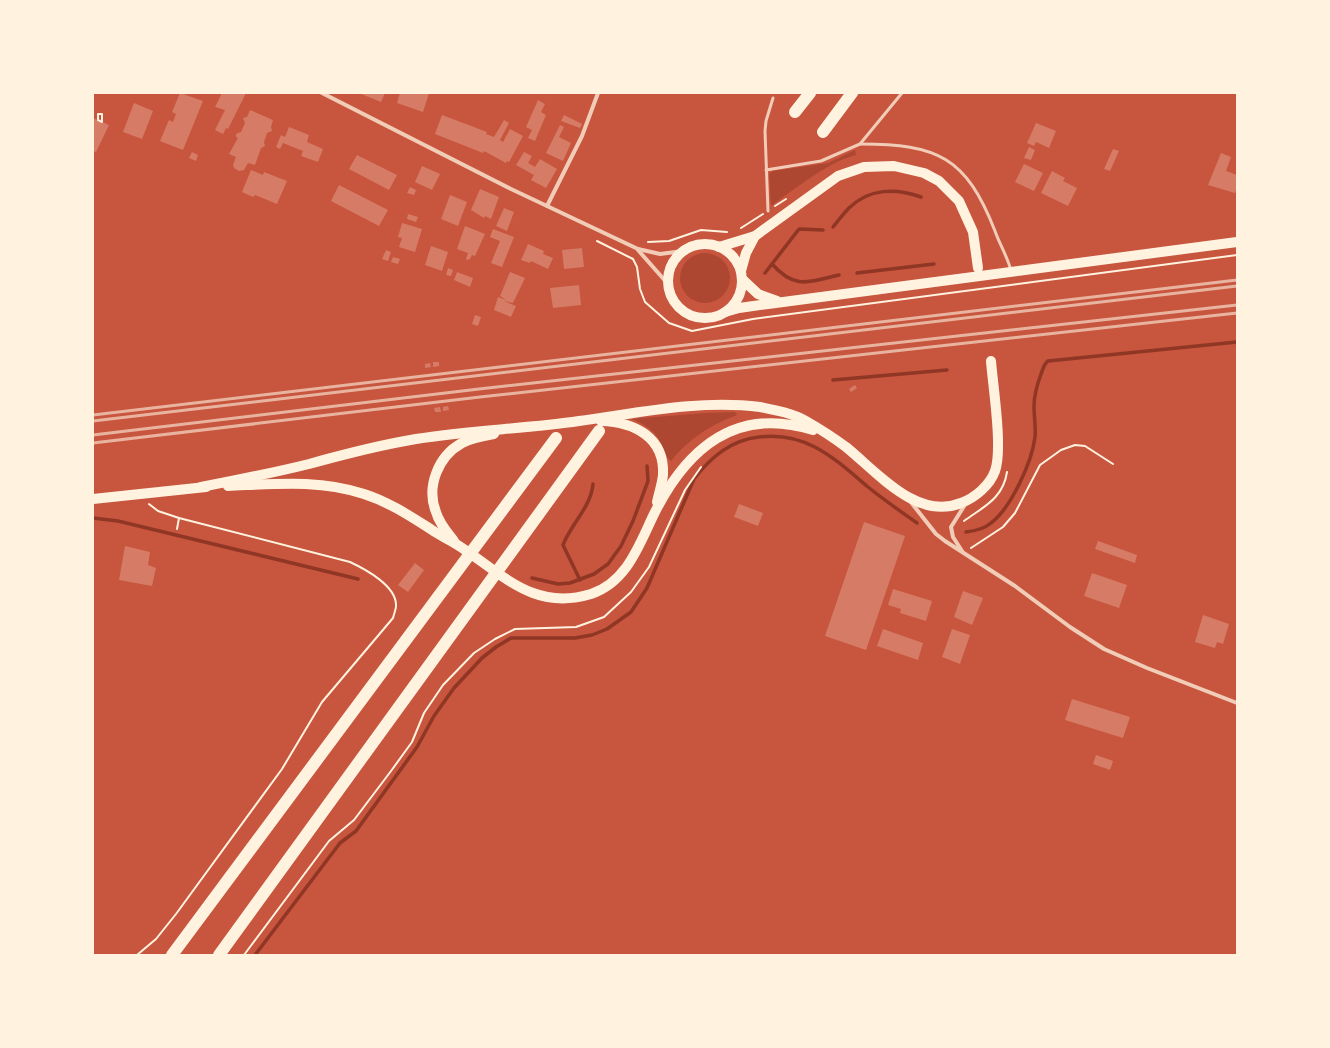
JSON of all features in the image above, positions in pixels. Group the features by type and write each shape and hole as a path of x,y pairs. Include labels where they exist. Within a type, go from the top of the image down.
{"highway":[{"path":"796,112 810,93"},
{"path":"823,132 852,93"},
{"path":"219,955 599,431"},
{"path":"172,955 556,438"}],"main road":[{"path":"719,247 755,236 838,176 850,171 878,165 907,168 924,173 939,181 959,201 973,232 978,268"},
{"path":"725,312 738,298 746,253 755,236"},
{"path":"782,303 768,300 758,294 742,275 736,261 729,253 719,247 707,244 694,246 683,252 672,266 668,284 671,296 678,306 688,314 707,318 740,308 782,303 1237,242"},
{"path":"201,487 307,464 377,446 475,430 510,429 581,421 616,414 674,408 734,405 770,409 789,414 806,421 845,446 887,483 908,497 937,506 949,506 969,499 989,483 995,471 998,443 991,361"},
{"path":"581,421 612,421 628,424 639,429 650,439 660,454 663,470 655,513"},
{"path":"93,499 201,487 303,483 350,489 398,509 456,544 508,582 542,597 574,598 592,593 606,586 624,571 640,544 655,513 684,466 699,450 720,435 734,429 754,424 775,423 795,424 826,434"},
{"path":"456,544 439,521 434,505 433,487 439,465 454,448 461,444 510,429"}],"street":[{"path":"322,93 469,169 638,250 660,254 683,252"},
{"path":"547,206 582,136 598,93"},
{"path":"638,250 668,284"},
{"path":"908,497 936,534 1015,586 1070,628 1104,649 1147,668 1237,703"},
{"path":"962,552 953,537 951,527 969,499"}],"lane":[{"path":"860,144 902,93"},
{"path":"768,211 766,121 773,98"},
{"path":"766,170 828,159 860,144 896,144 912,147 937,155 954,165 971,183 984,204 1003,252 1010,265 1011,272"}],"path":[{"path":"738,229 787,198"},
{"path":"645,242 669,241 701,230 730,232"},
{"path":"979,542 1002,527 1016,513 1040,465 1061,450 1075,446 1085,446 1113,464"},
{"path":"244,955 329,841 358,814 412,742 424,713 443,685 474,653 495,639 515,629 576,627 604,617 631,592 649,567 685,490 702,464"},
{"path":"137,955 156,939 176,914 282,769 322,702 393,618 396,605 393,594 383,583 367,570 350,562 179,518 158,511 149,504 147,493"},
{"path":"177,529 179,518"},
{"path":"962,524 965,520"}],"shaded area":[{"path":"855,150 856,155 835,163 823,170 771,206 769,174 773,171 828,163"},
{"path":"700,253 710,253 723,260 730,273 730,283 723,296 710,303 700,303 691,299 684,292 680,283 680,273 684,264 691,257"},
{"path":"735,412 737,415 718,423 693,439 671,461 656,435 639,422 632,419 705,413"}],"building":[{"path":"180,93 203,101 183,150 160,141 169,120 173,122 176,114 172,112"},
{"path":"222,93 246,93 228,129 226,128 223,134 215,130 225,110 215,107"},
{"path":"359,93 385,93 381,102"},
{"path":"400,93 429,93 423,112 397,103"},
{"path":"538,100 545,104 541,112 546,115 535,141 528,138 532,130 526,127"},
{"path":"134,103 153,111 142,139 123,132"},
{"path":"250,110 273,120 271,127 272,131 267,133 264,142 265,146 261,148 255,165 248,163 244,170 239,171 234,168 233,165 236,157 229,154 238,138 236,137 236,134 241,132 245,123 243,118 247,117"},
{"path":"442,115 487,132 486,134 494,137 504,120 509,123 500,140 503,142 510,129 523,136 509,162 507,161 506,163 484,151 483,153 435,134"},
{"path":"564,115 582,124 580,128 561,121"},
{"path":"93,118 109,125 96,152 93,151"},
{"path":"1036,123 1056,131 1049,148 1036,142 1034,146 1027,143"},
{"path":"560,125 564,127 559,137 571,143 563,161 546,153"},
{"path":"289,127 309,135 307,142 323,149 318,162 301,156 303,151 283,143 280,149 276,147 281,135 285,137"},
{"path":"1029,147 1035,150 1031,160 1024,158"},
{"path":"1113,149 1119,151 1110,171 1104,169"},
{"path":"192,152 198,155 196,161 189,158"},
{"path":"524,152 532,156 528,163 535,167 540,159 557,169 546,188 531,180 534,175 516,165"},
{"path":"1221,153 1231,157 1226,171 1237,175 1237,187 1235,193 1208,185"},
{"path":"357,155 397,175 389,190 349,169"},
{"path":"1024,164 1043,173 1034,191 1015,182"},
{"path":"422,166 440,174 432,190 415,182"},
{"path":"251,170 263,175 264,172 287,181 277,204 255,195 253,197 242,192"},
{"path":"1052,171 1065,178 1063,181 1077,188 1068,206 1041,193"},
{"path":"339,185 388,210 379,226 331,201"},
{"path":"410,187 416,190 414,195 407,193"},
{"path":"480,189 499,197 491,219 485,216 484,218 471,210"},
{"path":"450,195 467,202 458,226 441,219"},
{"path":"504,208 514,212 507,231 496,226"},
{"path":"408,214 418,217 416,222 407,219"},
{"path":"402,223 422,229 415,252 399,247 402,238 398,237"},
{"path":"465,226 485,234 475,256 472,255 470,259 467,260 468,253 457,249"},
{"path":"493,229 514,237 502,267 491,263 500,241 490,237"},
{"path":"528,244 544,251 543,254 553,258 548,269 531,261 530,263 521,260"},
{"path":"431,246 448,252 442,271 425,265"},
{"path":"582,248 584,267 564,269 562,250"},
{"path":"386,250 391,252 388,261 382,259"},
{"path":"393,257 400,259 398,264 391,262"},
{"path":"448,268 453,270 451,276 446,275"},
{"path":"457,272 473,278 470,287 454,280"},
{"path":"510,272 525,278 513,303 504,301 516,306 511,317 494,310 498,297 506,300 500,296"},
{"path":"579,285 581,305 553,308 550,288"},
{"path":"475,315 481,317 478,326 472,324"},
{"path":"433,362 439,362 439,366 433,367"},
{"path":"430,363 431,367 425,368 425,364"},
{"path":"855,385 857,388 851,392 849,389"},
{"path":"448,406 449,410 443,411 443,407"},
{"path":"440,407 441,412 435,412 434,408"},
{"path":"739,504 763,513 758,526 734,517"},
{"path":"864,522 905,536 866,650 825,636"},
{"path":"1098,541 1137,555 1135,563 1095,549"},
{"path":"125,546 150,552 148,565 156,568 152,586 119,580"},
{"path":"415,563 424,570 408,592 398,585"},
{"path":"1092,573 1127,585 1119,608 1084,596"},
{"path":"893,589 932,601 926,621 900,613 901,609 888,605"},
{"path":"963,591 983,598 972,625 954,617"},
{"path":"1203,615 1229,624 1223,644 1217,642 1215,648 1195,642"},
{"path":"883,629 923,643 918,660 877,646"},
{"path":"952,629 970,635 960,664 942,657"},
{"path":"1072,699 1130,717 1123,738 1065,720"},
{"path":"1096,755 1113,761 1110,770 1093,764"}],"waterway":[{"path":"833,227 847,210 857,201 874,193 893,191 921,197"},
{"path":"765,273 799,229 823,230"},
{"path":"772,264 788,278 795,281 803,282 819,280 839,275"},
{"path":"857,273 934,264"},
{"path":"966,532 985,527 999,516 1013,496 1019,484 1030,459 1033,447 1035,437 1034,406 1036,390 1044,367 1048,361 1237,342"},
{"path":"833,380 947,370"},
{"path":"255,955 340,843 356,831 417,747 434,716 454,688 482,658 511,638 575,638 592,635 607,629 631,612 647,588 694,479 707,464 722,451 739,442 759,437 776,436 791,438 805,443 831,457 868,487 917,523"},
{"path":"532,578 558,584 570,583 594,574 608,564 621,546 633,521 648,481 647,466"},
{"path":"580,580 563,545 589,500 593,484"},
{"path":"93,518 118,521 358,579"}],"railway":[{"path":"93,415 1237,280"},
{"path":"93,421 1237,286"},
{"path":"93,435 479,389 1237,305"},
{"path":"93,443 480,397 1237,313"}]}
